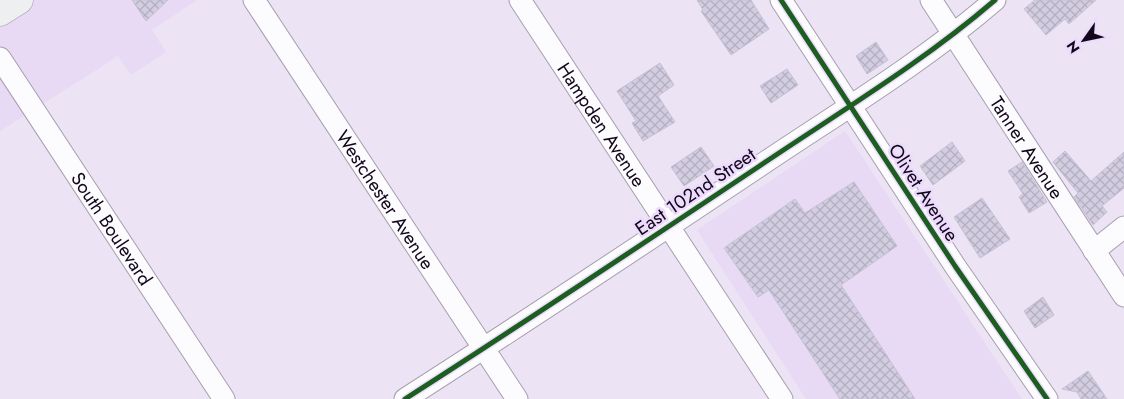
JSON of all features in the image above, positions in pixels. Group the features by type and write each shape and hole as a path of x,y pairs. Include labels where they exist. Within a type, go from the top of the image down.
{"main road":[{"path":"0,12 19,0"}],"street":[{"name":"Westchester Avenue","path":"254,0 517,399"},
{"name":"Hampden Avenue","path":"520,0 782,399"},
{"name":"Olivet Avenue","path":"781,0 955,266 1046,399"},
{"name":"Tanner Avenue","path":"931,0 1124,296"},
{"name":"East 102nd Street","path":"406,399 850,106 954,35 995,0"},
{"name":"South Boulevard","path":"0,58 224,399"},
{"path":"1094,251 1124,227"}],"shaded area":[{"path":"0,0 197,0 152,30 166,52 131,75 118,56 0,131"},
{"path":"845,131 1022,399 806,399 697,230"}],"building":[{"path":"132,0 168,0 146,21"},
{"path":"697,0 751,0 769,29 731,55 701,11 703,10"},
{"path":"1035,0 1096,0 1069,24 1065,19 1046,35 1024,9"},
{"path":"876,42 888,60 867,74 856,56"},
{"path":"660,63 674,85 658,96 675,122 643,141 632,123 636,121 617,91"},
{"path":"787,69 798,85 771,103 760,86"},
{"path":"952,142 965,161 933,185 920,166"},
{"path":"701,147 714,166 684,186 671,167"},
{"path":"1065,151 1091,181 1124,152 1124,188 1102,206 1107,212 1093,225 1074,197 1078,193 1053,162"},
{"path":"1022,162 1047,202 1029,213 1019,197 1023,194 1008,171"},
{"path":"854,182 897,246 841,285 915,399 840,399 769,290 758,297 724,248 795,199 805,213"},
{"path":"982,198 1010,239 980,258 954,217"},
{"path":"1043,297 1054,315 1035,328 1024,311"},
{"path":"1088,371 1107,399 1081,399 1077,392 1062,389"}],"cycle path":[{"path":"781,0 955,266 1047,399"},
{"path":"405,399 879,87 938,45 995,0"}]}
